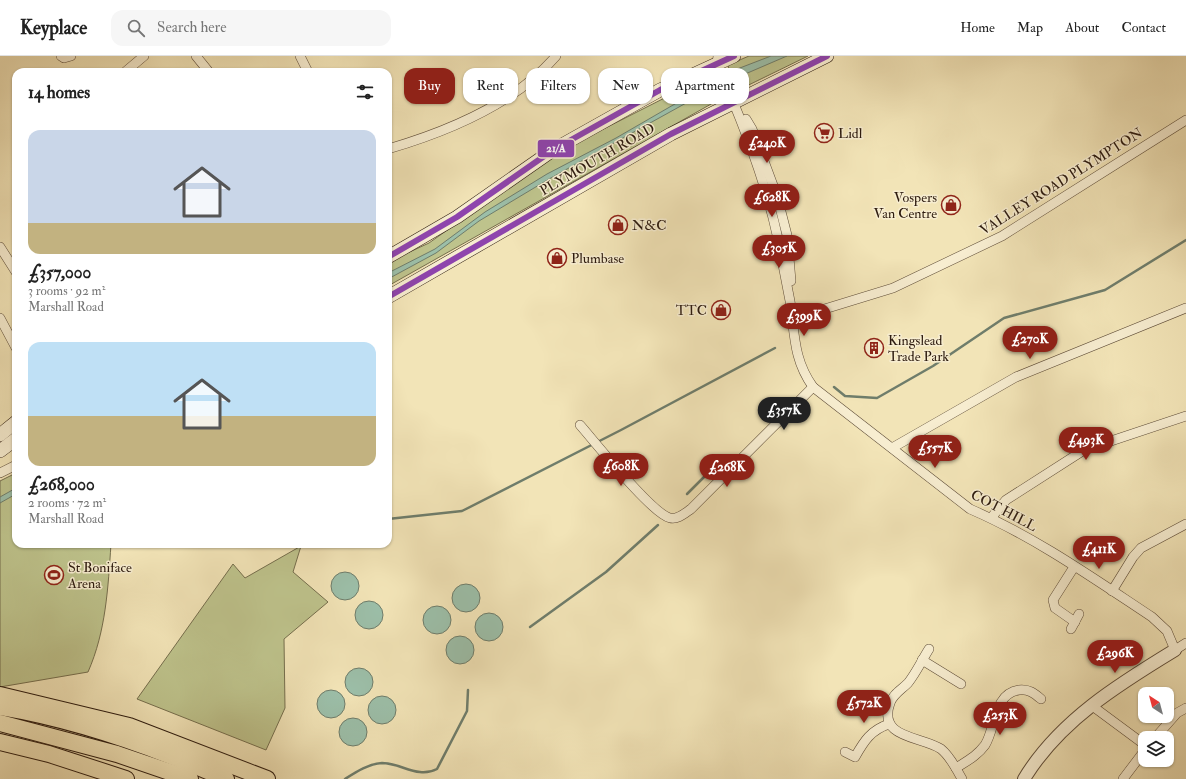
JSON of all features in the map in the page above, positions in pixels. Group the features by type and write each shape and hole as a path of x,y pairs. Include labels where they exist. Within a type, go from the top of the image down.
{"highway":[{"path":"0,695 129,726 267,779"},
{"path":"0,706 89,728 172,755 226,779"},
{"path":"0,723 118,754 190,779"},
{"path":"0,742 49,754 126,779"}],"main road":[{"name":"PLYMOUTH ROAD","path":"392,255 457,217 553,150 660,90 719,65 734,56"},
{"name":"PLYMOUTH ROAD","path":"749,95 827,56"},
{"name":"PLYMOUTH ROAD","path":"392,295 672,134 730,104"},
{"path":"0,435 12,425"},
{"path":"0,452 12,442"}],"street":[{"path":"61,56 64,58 71,56"},
{"path":"130,68 144,56"},
{"path":"196,56 206,68"},
{"path":"300,56 306,68"},
{"path":"392,148 425,137 488,108 515,92 534,78 556,56"},
{"name":"COT HILL","path":"735,104 752,129 777,196 782,237 791,282 790,302 798,360 805,376 813,387 970,509 991,518 1048,549 1152,617 1167,631 1175,650"},
{"name":"COT HILL","path":"735,104 747,134 768,201 782,237"},
{"name":"VALLEY ROAD PLYMPTON","path":"792,319 893,288 1002,236 1186,120"},
{"path":"0,247 12,266"},
{"path":"892,448 1016,378 1186,308"},
{"path":"0,318 12,340"},
{"path":"580,424 602,451 656,510 670,518 679,518 691,509 813,387"},
{"path":"991,518 1006,500 1084,450 1186,416"},
{"path":"0,473 12,467"},
{"path":"1112,591 1133,558 1142,548 1186,524"},
{"path":"1074,566 1053,600 1055,608 1075,622"},
{"path":"1024,779 1059,734 1092,705 1134,675 1186,643"},
{"path":"929,649 908,682 896,693 890,702 887,713 889,724 898,734 926,741 942,750 956,768 962,779"},
{"path":"922,660 961,684"},
{"path":"956,768 977,755 986,744 995,716 1004,698 1014,691 1025,689 1033,692 1041,698"},
{"path":"1092,705 1138,740"},
{"path":"1161,731 1177,713 1186,708"},
{"path":"845,752 855,757 871,733 878,727 889,724"},
{"path":"1123,779 1138,759"}],"shaded area":[{"path":"749,56 808,56 749,85 749,68 729,68 728,65"},
{"path":"771,56 787,56 749,72 749,68 740,68"},
{"path":"661,100 661,104 711,104 392,284 392,260 429,243 539,165 568,147"},
{"path":"675,104 684,104 549,179 479,221 436,253 392,277 392,271 435,249 485,212 547,174 616,138"},
{"name":"St Boniface Arena","path":"12,475 12,548 111,548 105,609 99,641 88,672 0,687 0,481"},
{"path":"12,490 12,496 0,503 0,497"},
{"path":"298,548 300,548 293,572 328,602 284,639 285,708 266,750 137,699 233,564 245,578"},
{"path":"345,572 351,573 355,576 358,580 358,592 355,596 351,599 345,600 339,599 335,596 332,592 331,586 332,580 335,576 339,573"},
{"path":"466,584 472,585 476,588 479,592 479,604 476,608 472,611 466,612 460,611 456,608 453,604 452,598 453,592 456,588 460,585"},
{"path":"369,601 375,602 379,605 382,609 382,621 379,625 375,628 369,629 363,628 359,625 356,621 355,615 356,609 359,605 363,602"},
{"path":"437,606 443,607 447,610 450,614 450,626 447,630 443,633 437,634 431,633 427,630 424,626 423,620 424,614 427,610 431,607"},
{"path":"489,613 495,614 499,617 502,621 502,633 499,637 495,640 489,641 483,640 479,637 476,633 475,627 476,621 479,617 483,614"},
{"path":"460,636 466,637 470,640 473,644 473,656 470,660 466,663 460,664 454,663 450,660 447,656 446,650 447,644 450,640 454,637"},
{"path":"359,668 365,669 369,672 372,676 372,688 369,692 365,695 359,696 353,695 349,692 346,688 345,682 346,676 349,672 353,669"},
{"path":"331,690 337,691 341,694 344,698 344,710 341,714 337,717 331,718 325,717 321,714 318,710 317,704 318,698 321,694 325,691"},
{"path":"382,696 388,697 392,700 395,704 395,716 392,720 388,723 382,724 376,723 372,720 369,716 368,710 369,704 372,700 376,697"},
{"path":"353,718 359,719 363,722 366,726 366,738 363,742 359,745 353,746 347,745 343,742 340,738 339,732 340,726 343,722 347,719"}],"waterway":[{"path":"834,387 845,396 877,398 933,366 1004,318 1105,290 1186,240"},
{"path":"392,519 462,511 621,430 775,348"},
{"path":"687,494 711,470"},
{"path":"530,627 606,572 658,525"},
{"path":"345,779 367,767 382,763 423,772 430,772 437,769 467,711 468,690"}],"transit line":[{"name":"21/A","path":"392,255 457,217 553,150 660,90 734,56"},
{"name":"21/A","path":"392,295 671,134 827,56"}],"place":[{"name":"Lidl","path":"824,133"},
{"name":"Vospers Van Centre","path":"951,205"},
{"name":"N&C","path":"618,225"},
{"name":"Plumbase","path":"557,258"},
{"name":"TTC","path":"721,310"},
{"name":"Kingslead Trade Park","path":"874,348"},
{"name":"St Boniface Arena","path":"54,575"}]}
